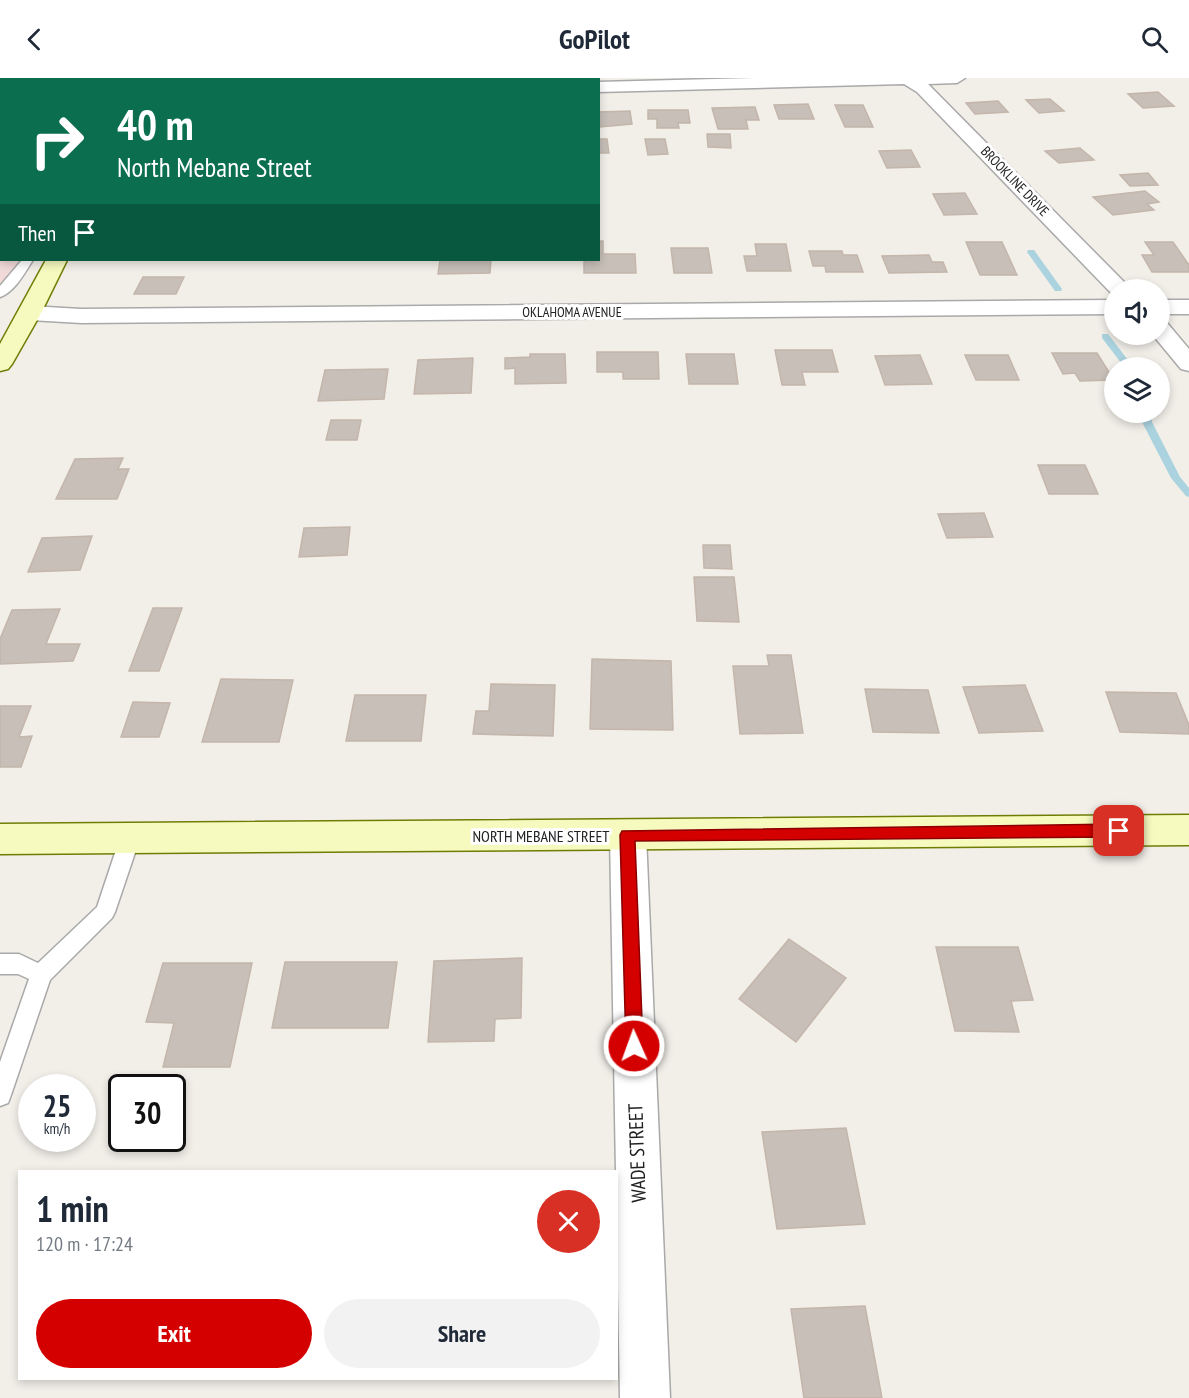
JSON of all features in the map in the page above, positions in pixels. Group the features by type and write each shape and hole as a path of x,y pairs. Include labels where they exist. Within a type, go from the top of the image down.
{"main road":[{"path":"0,364 30,313 56,261"},
{"name":"NORTH MEBANE STREET","path":"0,839 1189,830"}],"street":[{"path":"600,87 957,78"},
{"name":"BROOKLINE DRIVE","path":"906,79 923,88 1110,279"},
{"name":"OKLAHOMA AVENUE","path":"30,313 81,316 1104,307"},
{"path":"1170,307 1189,307"},
{"path":"1170,341 1189,364"},
{"name":"WADE STREET","path":"628,835 645,1398"}],"lane":[{"path":"0,293 14,279 26,261"},
{"path":"0,1095 41,974 105,912 130,838"},
{"path":"0,964 19,964 41,974"}],"shaded area":[{"path":"0,261 25,261 0,300"}],"building":[{"path":"1158,92 1174,106 1143,108 1128,94"},
{"path":"1050,99 1064,111 1039,113 1026,100"},
{"path":"998,101 1008,112 975,114 966,103"},
{"path":"808,104 814,119 779,119 774,105"},
{"path":"835,105 863,105 873,127 845,127"},
{"path":"755,107 759,120 746,120 748,129 718,129 712,108"},
{"path":"648,110 688,110 690,123 678,123 679,128 657,128 657,119 648,119"},
{"path":"630,111 632,124 600,127 600,112"},
{"path":"707,134 730,134 731,148 708,147"},
{"path":"600,139 607,139 609,153 600,153"},
{"path":"645,139 665,139 668,154 648,155"},
{"path":"1080,148 1094,160 1059,163 1045,151"},
{"path":"911,150 920,167 887,168 879,151"},
{"path":"1148,173 1158,185 1130,186 1120,175"},
{"path":"1145,191 1159,202 1147,204 1154,210 1113,215 1093,197"},
{"path":"965,193 977,214 944,215 933,194"},
{"path":"600,241 603,241 603,254 635,254 636,273 584,273 584,261 600,261"},
{"path":"966,242 1002,242 1017,275 980,275"},
{"path":"1145,242 1173,242 1189,265 1189,272 1152,272 1142,255 1154,255"},
{"path":"755,244 786,244 791,271 747,271 744,256 757,256"},
{"path":"671,248 708,248 712,273 674,273"},
{"path":"809,251 842,251 843,255 857,255 863,272 826,272 825,266 813,266"},
{"path":"929,255 932,262 943,262 947,272 889,273 882,256"},
{"path":"440,261 491,261 490,273 438,274"},
{"path":"143,277 184,277 176,294 134,294"},
{"path":"775,350 832,350 838,372 802,372 805,385 782,385"},
{"path":"597,352 658,352 659,379 623,379 623,372 597,372"},
{"path":"1052,353 1097,353 1104,364 1104,380 1080,381 1075,373 1063,374"},
{"path":"530,354 565,354 566,383 515,384 515,368 505,369 505,358 530,357"},
{"path":"686,354 734,354 738,384 689,384"},
{"path":"920,355 932,384 885,385 875,356"},
{"path":"965,355 1008,355 1019,380 976,380"},
{"path":"473,358 471,393 414,394 418,360"},
{"path":"388,369 384,399 318,401 325,370"},
{"path":"331,420 361,420 357,440 326,440"},
{"path":"123,458 118,469 129,469 117,499 56,499 75,459"},
{"path":"1038,465 1085,465 1098,494 1049,494"},
{"path":"984,513 993,537 947,538 938,514"},
{"path":"350,527 347,555 299,557 304,528"},
{"path":"92,536 80,570 28,572 42,538"},
{"path":"703,545 730,545 732,569 704,568"},
{"path":"694,577 734,577 739,622 697,621"},
{"path":"153,608 182,608 159,671 129,671"},
{"path":"60,609 46,644 80,644 73,661 0,664 0,639 12,610"},
{"path":"767,655 791,655 803,733 740,734 733,666 769,666"},
{"path":"592,659 671,661 673,730 590,729"},
{"path":"221,679 293,680 279,742 202,742"},
{"path":"491,684 555,685 553,736 473,734 476,711 489,711"},
{"path":"1025,685 1043,731 979,733 963,687"},
{"path":"865,689 928,690 939,733 873,732"},
{"path":"1106,692 1176,693 1189,725 1189,734 1120,732"},
{"path":"355,695 426,695 421,741 346,741"},
{"path":"133,702 170,703 159,737 121,737"},
{"path":"0,706 31,706 19,737 32,736 21,767 0,767"},
{"path":"789,939 846,978 796,1042 739,999"},
{"path":"936,947 1018,947 1033,1000 1011,1001 1019,1032 955,1031"},
{"path":"522,958 521,1018 495,1019 494,1041 428,1042 434,961"},
{"path":"285,962 397,962 388,1028 272,1028"},
{"path":"163,963 252,963 230,1067 163,1067 174,1023 146,1022"},
{"path":"846,1128 865,1224 777,1229 762,1132"},
{"path":"865,1306 882,1398 804,1398 791,1309"}],"waterway":[{"path":"1031,252 1058,289"},
{"path":"1112,345 1121,357"},
{"path":"1148,423 1176,478 1189,494"}],"route":[{"path":"634,1046 628,835 1119,831"}]}
